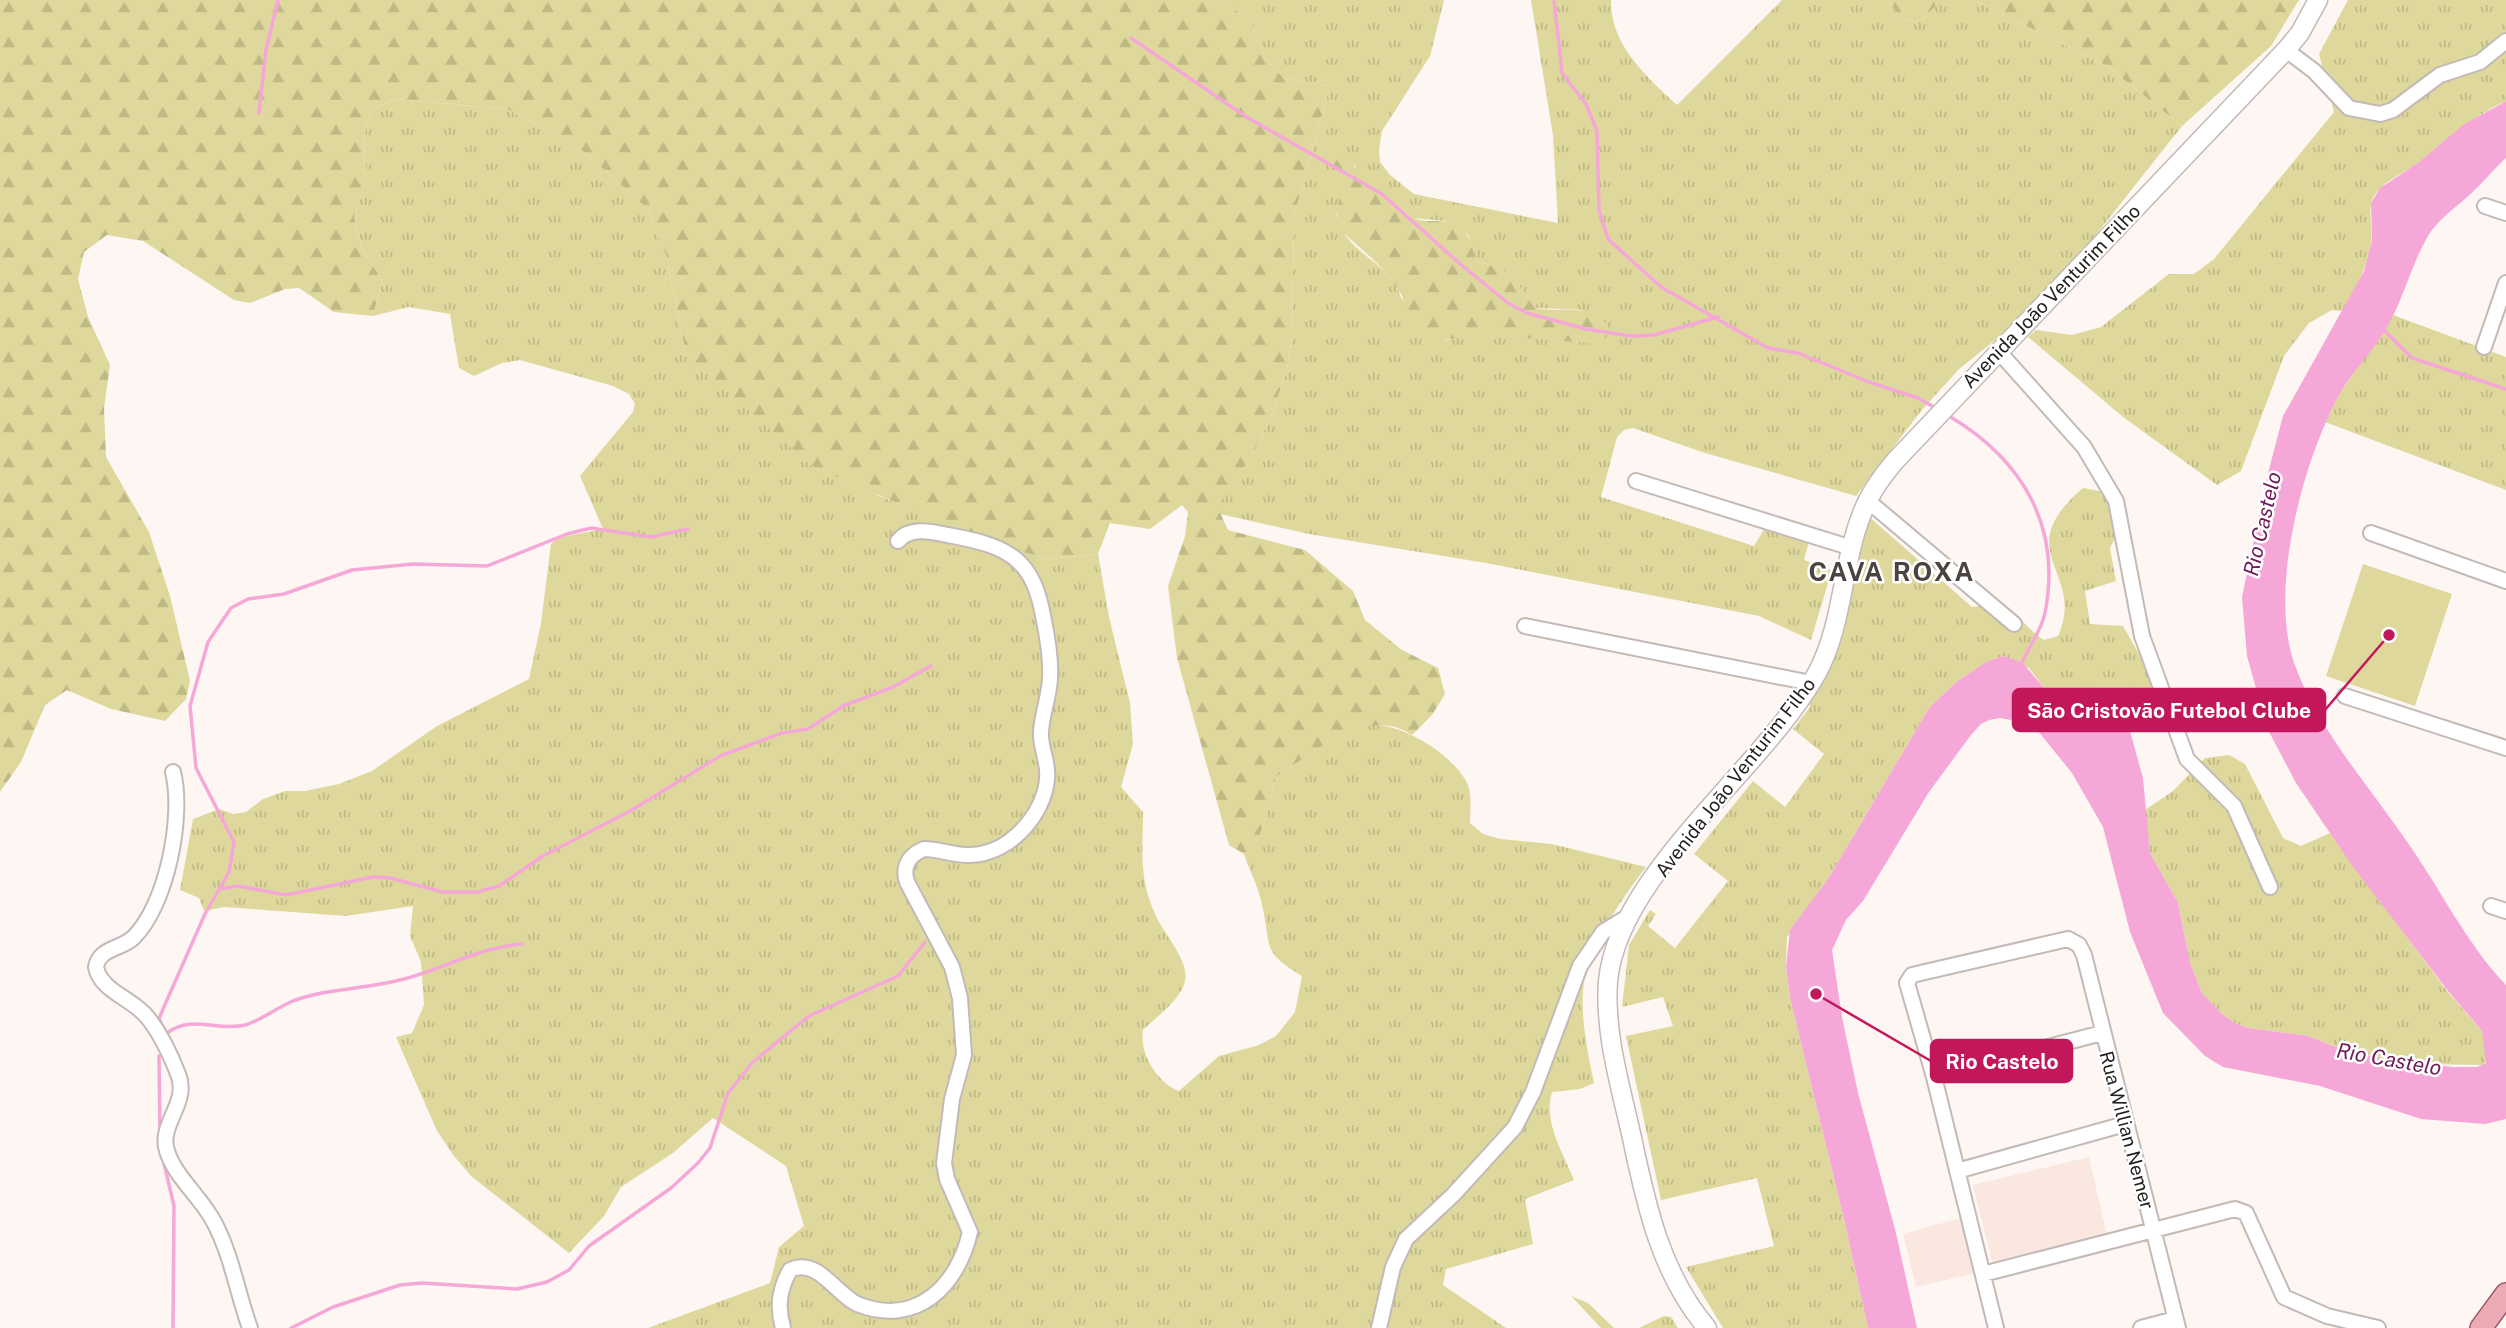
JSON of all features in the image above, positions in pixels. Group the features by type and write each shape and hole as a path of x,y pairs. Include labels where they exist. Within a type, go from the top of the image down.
{"main road":[{"path":"2482,1328 2506,1294"}],"street":[{"name":"Avenida João Venturim Filho","path":"1707,1328 1686,1300 1656,1237 1620,1082 1609,1021 1608,979 1617,941 1629,916 1654,878 1811,683 1833,633 1852,548 1868,501 1914,438 2000,353 2286,50 2300,33 2318,0"},
{"path":"2286,50 2314,71 2349,108 2380,114 2393,110 2440,75 2474,66 2506,41"},
{"path":"2485,206 2506,213"},
{"path":"2484,347 2500,319 2506,283"},
{"path":"2000,353 2084,447 2116,501 2142,636 2187,759 2234,806 2270,887"},
{"path":"1636,481 1852,548"},
{"path":"1868,501 2014,624"},
{"path":"783,1328 779,1312 780,1294 790,1270 796,1267 807,1266 860,1306 882,1311 926,1305 946,1287 958,1269 970,1232 947,1179 944,1163 952,1099 964,1055 960,998 952,967 907,882 905,869 915,853 924,849 970,856 999,847 1012,839 1035,814 1047,781 1048,760 1041,734 1050,680 1049,655 1038,588 1031,575 999,549 977,541 916,531 904,534 898,541"},
{"path":"2371,533 2506,581"},
{"path":"1525,626 1811,683"},
{"path":"2345,696 2506,748"},
{"path":"173,772 178,817 157,896 134,937 101,955 96,967 105,984 148,1017 180,1077 180,1101 169,1127 166,1148 180,1174 204,1203 226,1246 250,1328"},
{"path":"2491,906 2506,911"},
{"path":"1378,1328 1393,1267 1406,1239 1453,1195 1515,1127 1552,1045 1580,966 1603,932 1629,916"},
{"name":"Rua Willian Nemer","path":"1934,1077 1907,983 1912,975 2068,939 2079,944 2084,955 2176,1323"},
{"path":"1996,1328 1934,1077 2102,1033"},
{"path":"1957,1171 2126,1124"},
{"path":"1983,1274 2153,1227 2228,1210 2242,1211 2255,1231 2279,1291 2284,1297 2327,1316 2378,1328"},
{"path":"2141,1328 2176,1323"}],"shaded area":[{"path":"2089,1157 2107,1236 1993,1265 1973,1185"},
{"path":"1961,1218 1976,1273 1916,1287 1903,1234"}],"green space":[{"path":"0,0 1221,0 1250,20 1266,60 1284,78 1330,86 1294,217 1292,336 1287,370 1270,419 1253,454 1217,506 1228,530 1305,550 1353,591 1365,620 1402,650 1438,668 1445,694 1432,715 1412,735 1395,727 1377,725 1359,729 1323,745 1276,777 1262,829 1244,854 1229,845 1177,658 1168,586 1185,536 1188,512 1182,505 1150,529 1110,523 1098,554 1049,559 1010,549 945,524 810,465 686,354 666,255 649,210 584,152 507,109 395,99 371,110 364,137 366,178 354,217 362,249 382,280 373,316 334,312 299,288 285,289 250,303 234,300 143,241 107,235 84,252 78,279 88,317 110,365 104,408 106,457 149,532 170,596 190,681 186,699 165,721 111,709 67,690 45,705 21,762 0,792"},
{"path":"1221,0 1444,0 1430,56 1382,131 1380,162 1390,175 1414,194 1558,223 1553,135 1531,0 1611,0 1617,31 1632,59 1677,105 1782,0 1889,0 1901,21 1923,20 1939,0 1974,0 2107,66 2182,126 2068,270 2024,317 1959,369 1921,411 1856,496 1705,453 1633,428 1624,430 1617,437 1601,497 1754,546 1769,521 1811,534 1804,560 1832,570 1811,640 1759,616 1486,563 1309,534 1220,514 1216,506 1253,454 1270,419 1287,370 1292,336 1294,217 1330,86 1284,78 1266,60 1250,20","holes":["1354,165 1366,180 1412,218 1445,221 1468,234 1476,261 1500,268 1515,280 1535,308 1584,310 1503,336 1488,331 1446,340 1401,298 1392,280 1353,244 1343,231 1336,216 1341,203 1340,189"]},
{"path":"1889,0 1940,0 1923,20 1901,21"},
{"path":"1974,0 2299,0 2271,46 2182,126 2107,66"},
{"path":"2348,0 2506,0 2506,101 2471,121 2419,163 2378,190 2371,204 2369,252 2352,295 2343,311 2332,310 2309,323 2284,356 2241,471 2217,485 2123,417 2028,337 2036,330 2072,335 2101,327 2169,274 2194,274 2214,259 2334,112 2319,54"},
{"path":"395,99 507,109 584,152 649,210 666,255 686,354 877,495 1010,549 1049,559 1098,554 1109,617 1130,703 1133,744 1121,787 1143,812 1143,866 1147,891 1157,918 1184,965 1185,981 1179,995 1143,1030 1147,1058 1157,1075 1171,1087 1179,1091 1219,1056 1259,1045 1276,1036 1295,1012 1302,976 1279,960 1270,946 1261,899 1244,854 1262,829 1276,777 1343,734 1365,726 1378,725 1408,734 1438,751 1451,762 1468,785 1470,823 1483,834 1500,839 1552,844 1646,867 1606,926 1586,975 1583,1014 1594,1083 1580,1089 1552,1092 1552,1126 1574,1180 1525,1199 1533,1244 1446,1269 1443,1285 1506,1328 648,1328 770,1283 779,1247 804,1226 786,1166 713,1118 673,1153 621,1187 604,1216 569,1253 471,1176 437,1131 396,1037 412,1033 424,1005 421,962 410,936 413,906 346,916 224,907 204,911 199,898 180,890 193,819 219,809 233,814 246,812 263,799 285,791 305,791 339,784 372,771 437,726 529,679 541,623 551,544 557,538 603,529 580,476 633,412 635,404 629,394 613,386 520,360 502,363 474,376 459,368 450,314 409,307 373,316 382,280 362,249 354,217 366,178 364,137 371,110"},
{"path":"1337,159 1358,169 1394,204 1413,218 1450,222 1461,227 1469,238 1476,261 1500,268 1515,280 1535,308 1589,312 1606,323 1611,333 1598,344 1493,334 1445,339 1428,336 1412,320 1401,293 1391,278 1336,225 1340,189 1331,175 1329,163"},
{"path":"2393,315 2506,357 2506,490 2325,422 2340,393"},
{"path":"2083,488 2099,491 2111,488 2128,513 2110,548 2116,581 2085,591 2090,624 2123,626 2150,673 2157,694 2102,713 2081,701 2046,690 2029,668 2003,656 1987,662 1956,682 1929,708 1828,879 1787,937 1786,967 1790,998 1868,1328 1723,1328 1686,1267 1774,1246 1757,1178 1661,1200 1626,1036 1673,1026 1663,997 1622,1007 1629,945 1650,910 1656,914 1648,926 1675,948 1728,881 1694,854 1753,781 1785,807 1824,754 1793,729 1810,707 1806,690 1867,515 1972,607 2008,609 2044,640 2058,636 2064,614 2063,595 2049,546 2051,529 2061,510"},
{"path":"2363,564 2452,594 2415,706 2326,676"},
{"path":"2229,755 2245,764 2283,838 2301,846 2330,833 2447,991 2482,1031 2488,1059 2483,1065 2416,1064 2341,1049 2308,1036 2249,1028 2236,1024 2221,1013 2202,993 2190,963 2178,903 2150,853 2145,810 2173,791 2205,758"},
{"path":"1571,1296 1588,1303 1614,1328 1601,1328"},
{"path":"1664,1316 1671,1317 1678,1328 1639,1328"}],"water":[{"name":"Rio Castelo","path":"2506,101 2506,158 2440,220 2428,236 2391,321 2343,389 2325,425 2301,493 2287,568 2285,604 2288,638 2296,668 2319,716 2410,846 2467,935 2506,985 2506,1119 2485,1124 2421,1119 2320,1086 2223,1067 2205,1056 2163,1013 2130,932 2103,827 2072,773 2038,731 2022,722 2000,718 1989,720 1971,735 1929,792 1863,901 1846,920 1832,950 1842,1017 1858,1093 1896,1233 1917,1328 1868,1328 1790,998 1786,967 1790,930 1828,879 1929,708 1956,682 1986,662 2003,656 2022,662 2046,690 2081,701 2121,722 2130,731 2143,778 2150,853 2178,903 2190,963 2202,993 2221,1013 2236,1024 2249,1028 2308,1036 2341,1049 2380,1058 2453,1067 2477,1067 2486,1063 2482,1031 2351,864 2296,783 2267,728 2247,656 2242,597 2267,477 2283,416 2364,271 2372,240 2371,203 2380,188 2418,163 2463,125"}],"waterway":[{"path":"259,113 266,50 278,0"},
{"path":"1554,0 1562,73 1586,104 1597,131 1599,210 1608,239 1661,287 1768,348 1798,353 1869,382 1918,398 1932,406"},
{"path":"1131,38 1248,118 1382,194 1459,263 1508,303 1527,313 1586,329 1631,336 1654,335 1718,317"},
{"path":"2382,328 2412,358 2506,389"},
{"path":"1949,416 1998,453 2031,499 2042,524 2048,552 2049,582 2045,613 2021,666"},
{"path":"166,1033 159,1019 205,914 229,872 234,842 196,768 190,706 208,642 231,608 248,599 284,594 352,570 413,564 487,566 567,534 591,528 651,537 688,529"},
{"path":"219,889 238,886 286,895 373,877 390,878 443,892 477,892 499,886 543,856 632,810 720,756 782,733 808,729 843,706 893,687 931,666"},
{"path":"291,1328 333,1307 400,1285 422,1283 517,1289 547,1282 569,1270 589,1246 671,1188 698,1163 710,1148 728,1093 753,1062 809,1016 898,976 925,942"},
{"path":"167,1033 176,1027 195,1024 225,1027 245,1025 306,997 404,979 476,954 522,944"},
{"path":"159,1056 160,1131"},
{"path":"163,1159 174,1206 173,1328"}],"place":[{"name":"São Cristovão Futebol Clube","path":"2389,635"},
{"name":"Rio Castelo","path":"1816,994"}],"district":[{"name":"CAVA ROXA","path":"1892,571"}]}
